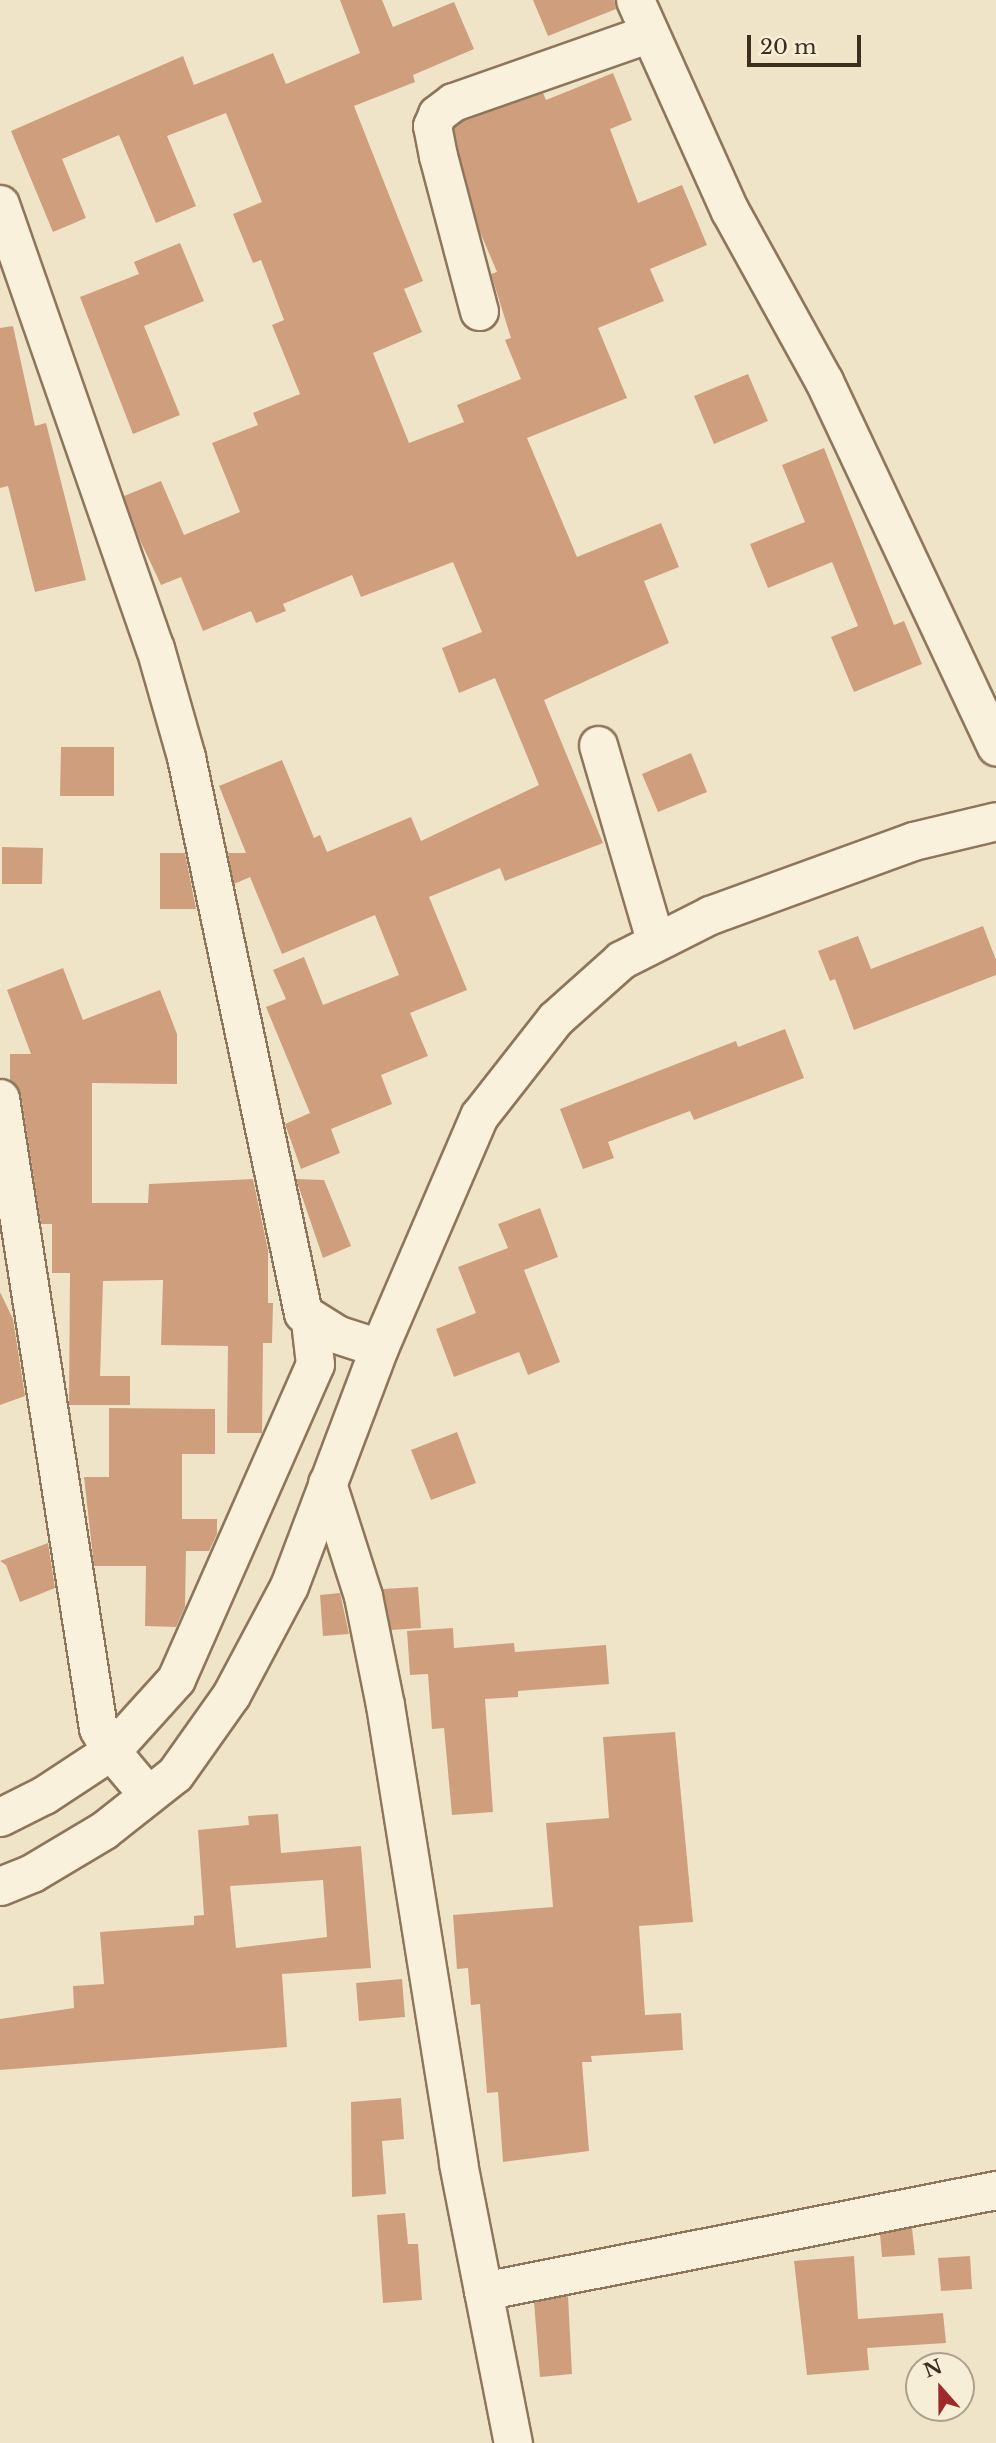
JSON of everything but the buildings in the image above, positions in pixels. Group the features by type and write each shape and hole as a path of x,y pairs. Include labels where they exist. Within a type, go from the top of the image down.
{"street":[{"path":"635,0 647,34 730,211 824,381 996,747"},
{"path":"479,311 434,136 432,126 438,114 453,102 647,34"},
{"path":"0,204 155,648 187,757 256,1103 303,1313 323,1327 375,1347"},
{"path":"598,745 633,877 654,934"},
{"path":"0,1886 32,1873 104,1829 145,1792 175,1774 231,1695 289,1586 375,1347 479,1116 555,1019 654,934 808,876 913,841 996,821"},
{"path":"0,1098 98,1728 114,1755 145,1792"},
{"path":"0,1817 114,1755 152,1710 188,1658 315,1364 323,1327"},
{"path":"327,1483 363,1596 382,1692 455,2149 513,2443"},
{"path":"483,2291 996,2190"}]}
